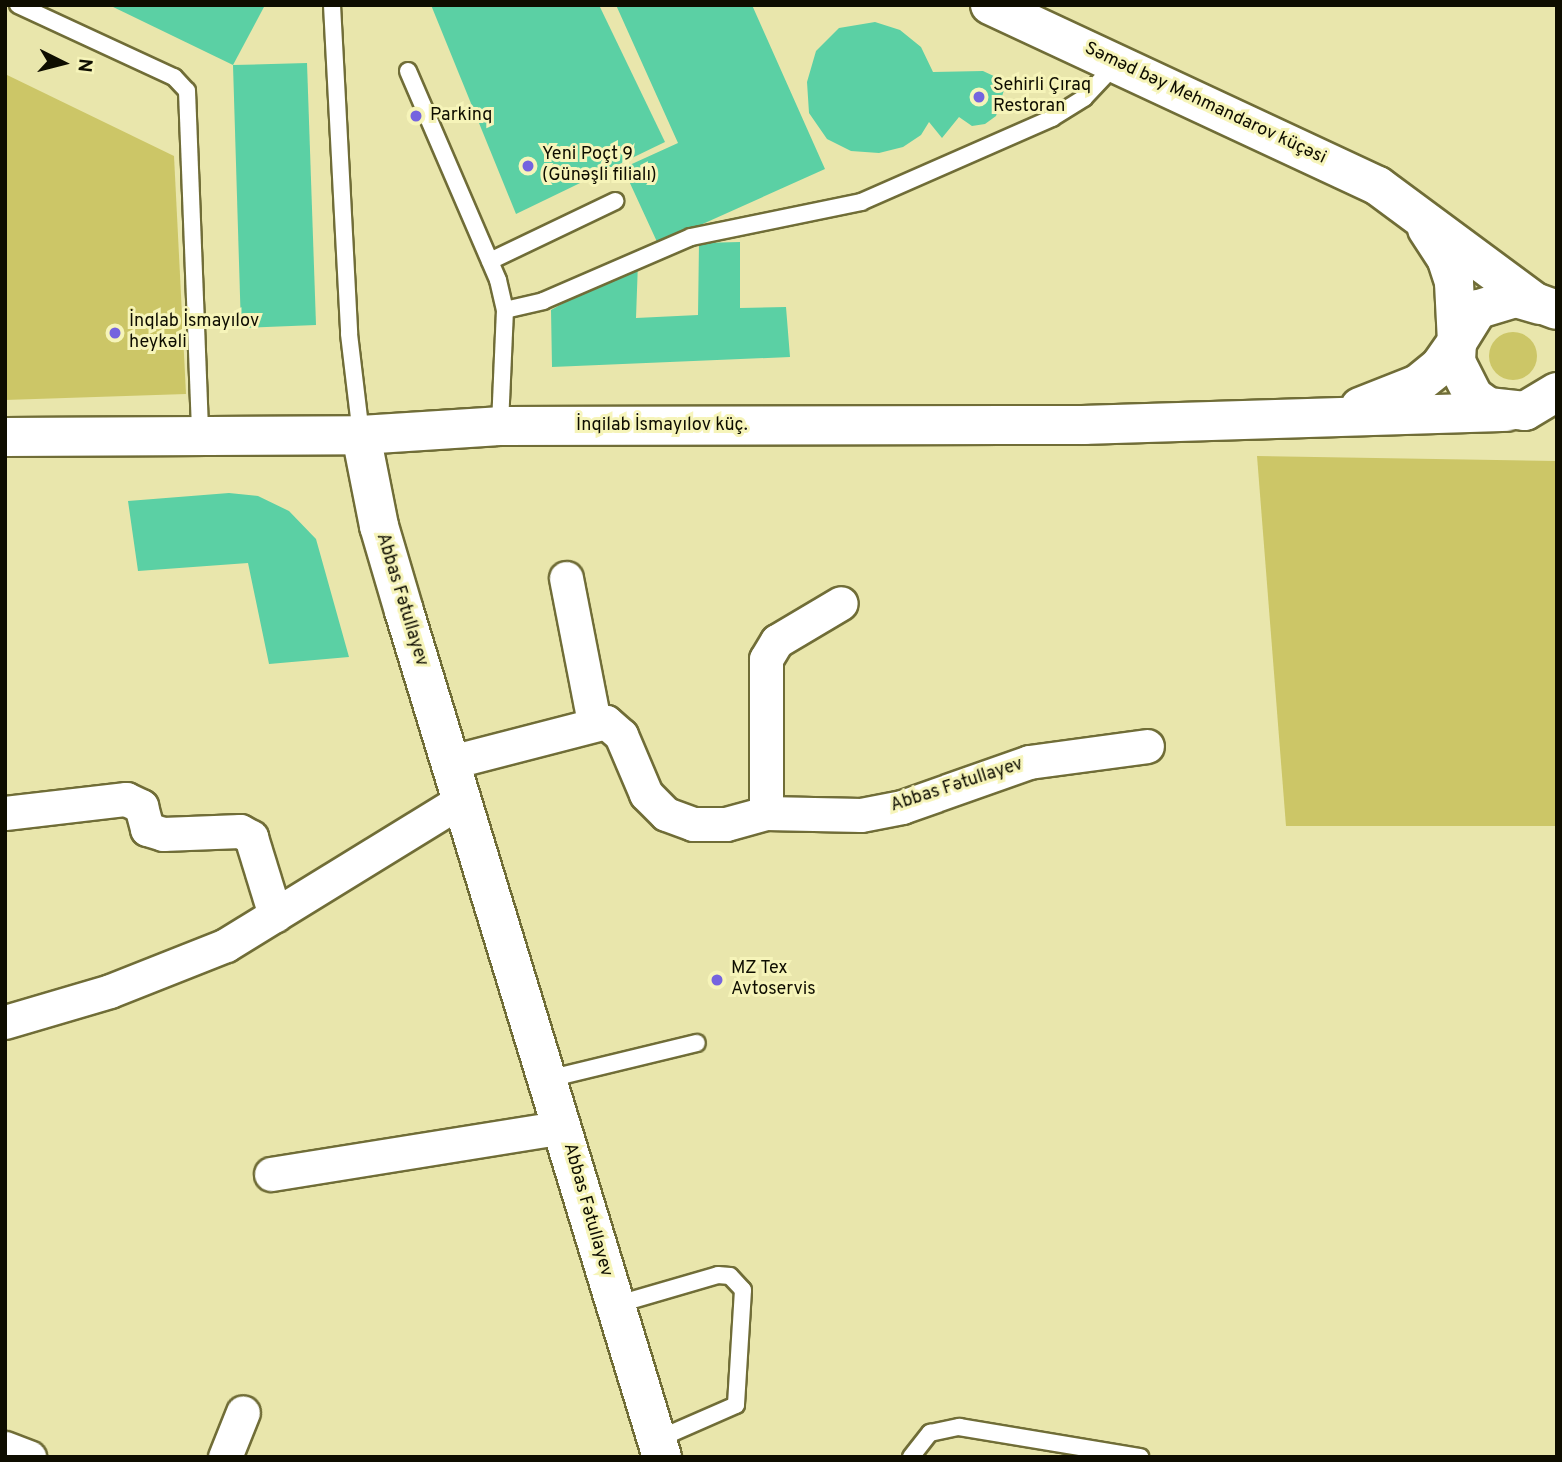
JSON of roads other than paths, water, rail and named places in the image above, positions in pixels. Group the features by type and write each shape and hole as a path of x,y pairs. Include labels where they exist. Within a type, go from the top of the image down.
{"main road":[{"name":"Səməd bəy Mehmandarov küçəsi","path":"990,5 1028,13 1116,64 1342,167 1415,210 1549,310"},
{"path":"1415,210 1446,258 1454,282 1456,362 1473,396 1536,406"},
{"path":"1318,420 1388,399 1418,384 1440,366 1478,309 1515,298 1549,310"},
{"path":"1318,420 1536,406"},
{"name":"İnqilab İsmayılov küç.","path":"5,437 360,435 500,426 1318,420"},
{"name":"Abbas Fətullayev","path":"360,435 379,526 659,1449"}],"street":[{"path":"451,762 594,722 566,578"},
{"path":"766,813 766,659 777,641 841,603"},
{"name":"Abbas Fətullayev","path":"594,722 606,722 621,735 646,794 666,814 693,824 726,824 766,813 861,815 902,807 1029,762 1147,746"},
{"path":"5,814 126,799 141,806 146,829 163,834 240,831 251,837 275,915"},
{"path":"5,1022 110,991 226,945 462,800"},
{"path":"271,1174 563,1126"},
{"path":"225,1457 243,1412"},
{"path":"5,1448 29,1457"}],"lane":[{"path":"18,5 174,77 187,91 200,436"},
{"path":"332,5 349,334 360,435"},
{"path":"505,310 542,301 691,237 861,202 1052,118 1084,98 1116,64"},
{"path":"408,71 490,261 505,310 500,426"},
{"path":"490,261 615,201"},
{"path":"548,1079 697,1043"},
{"path":"615,1305 718,1275 730,1276 743,1290 737,1405 659,1449"},
{"path":"911,1457 930,1433 959,1427 1141,1457"}],"place":[{"name":"Sehirli Çıraq Restoran","path":"979,97"},
{"name":"Parkinq","path":"416,116"},
{"name":"Yeni Poçt 9 (Günəşli filialı)","path":"528,166"},
{"name":"İnqlab İsmayılov heykəli","path":"115,333"},
{"name":"MZ Tex Avtoservis","path":"717,980"}]}
